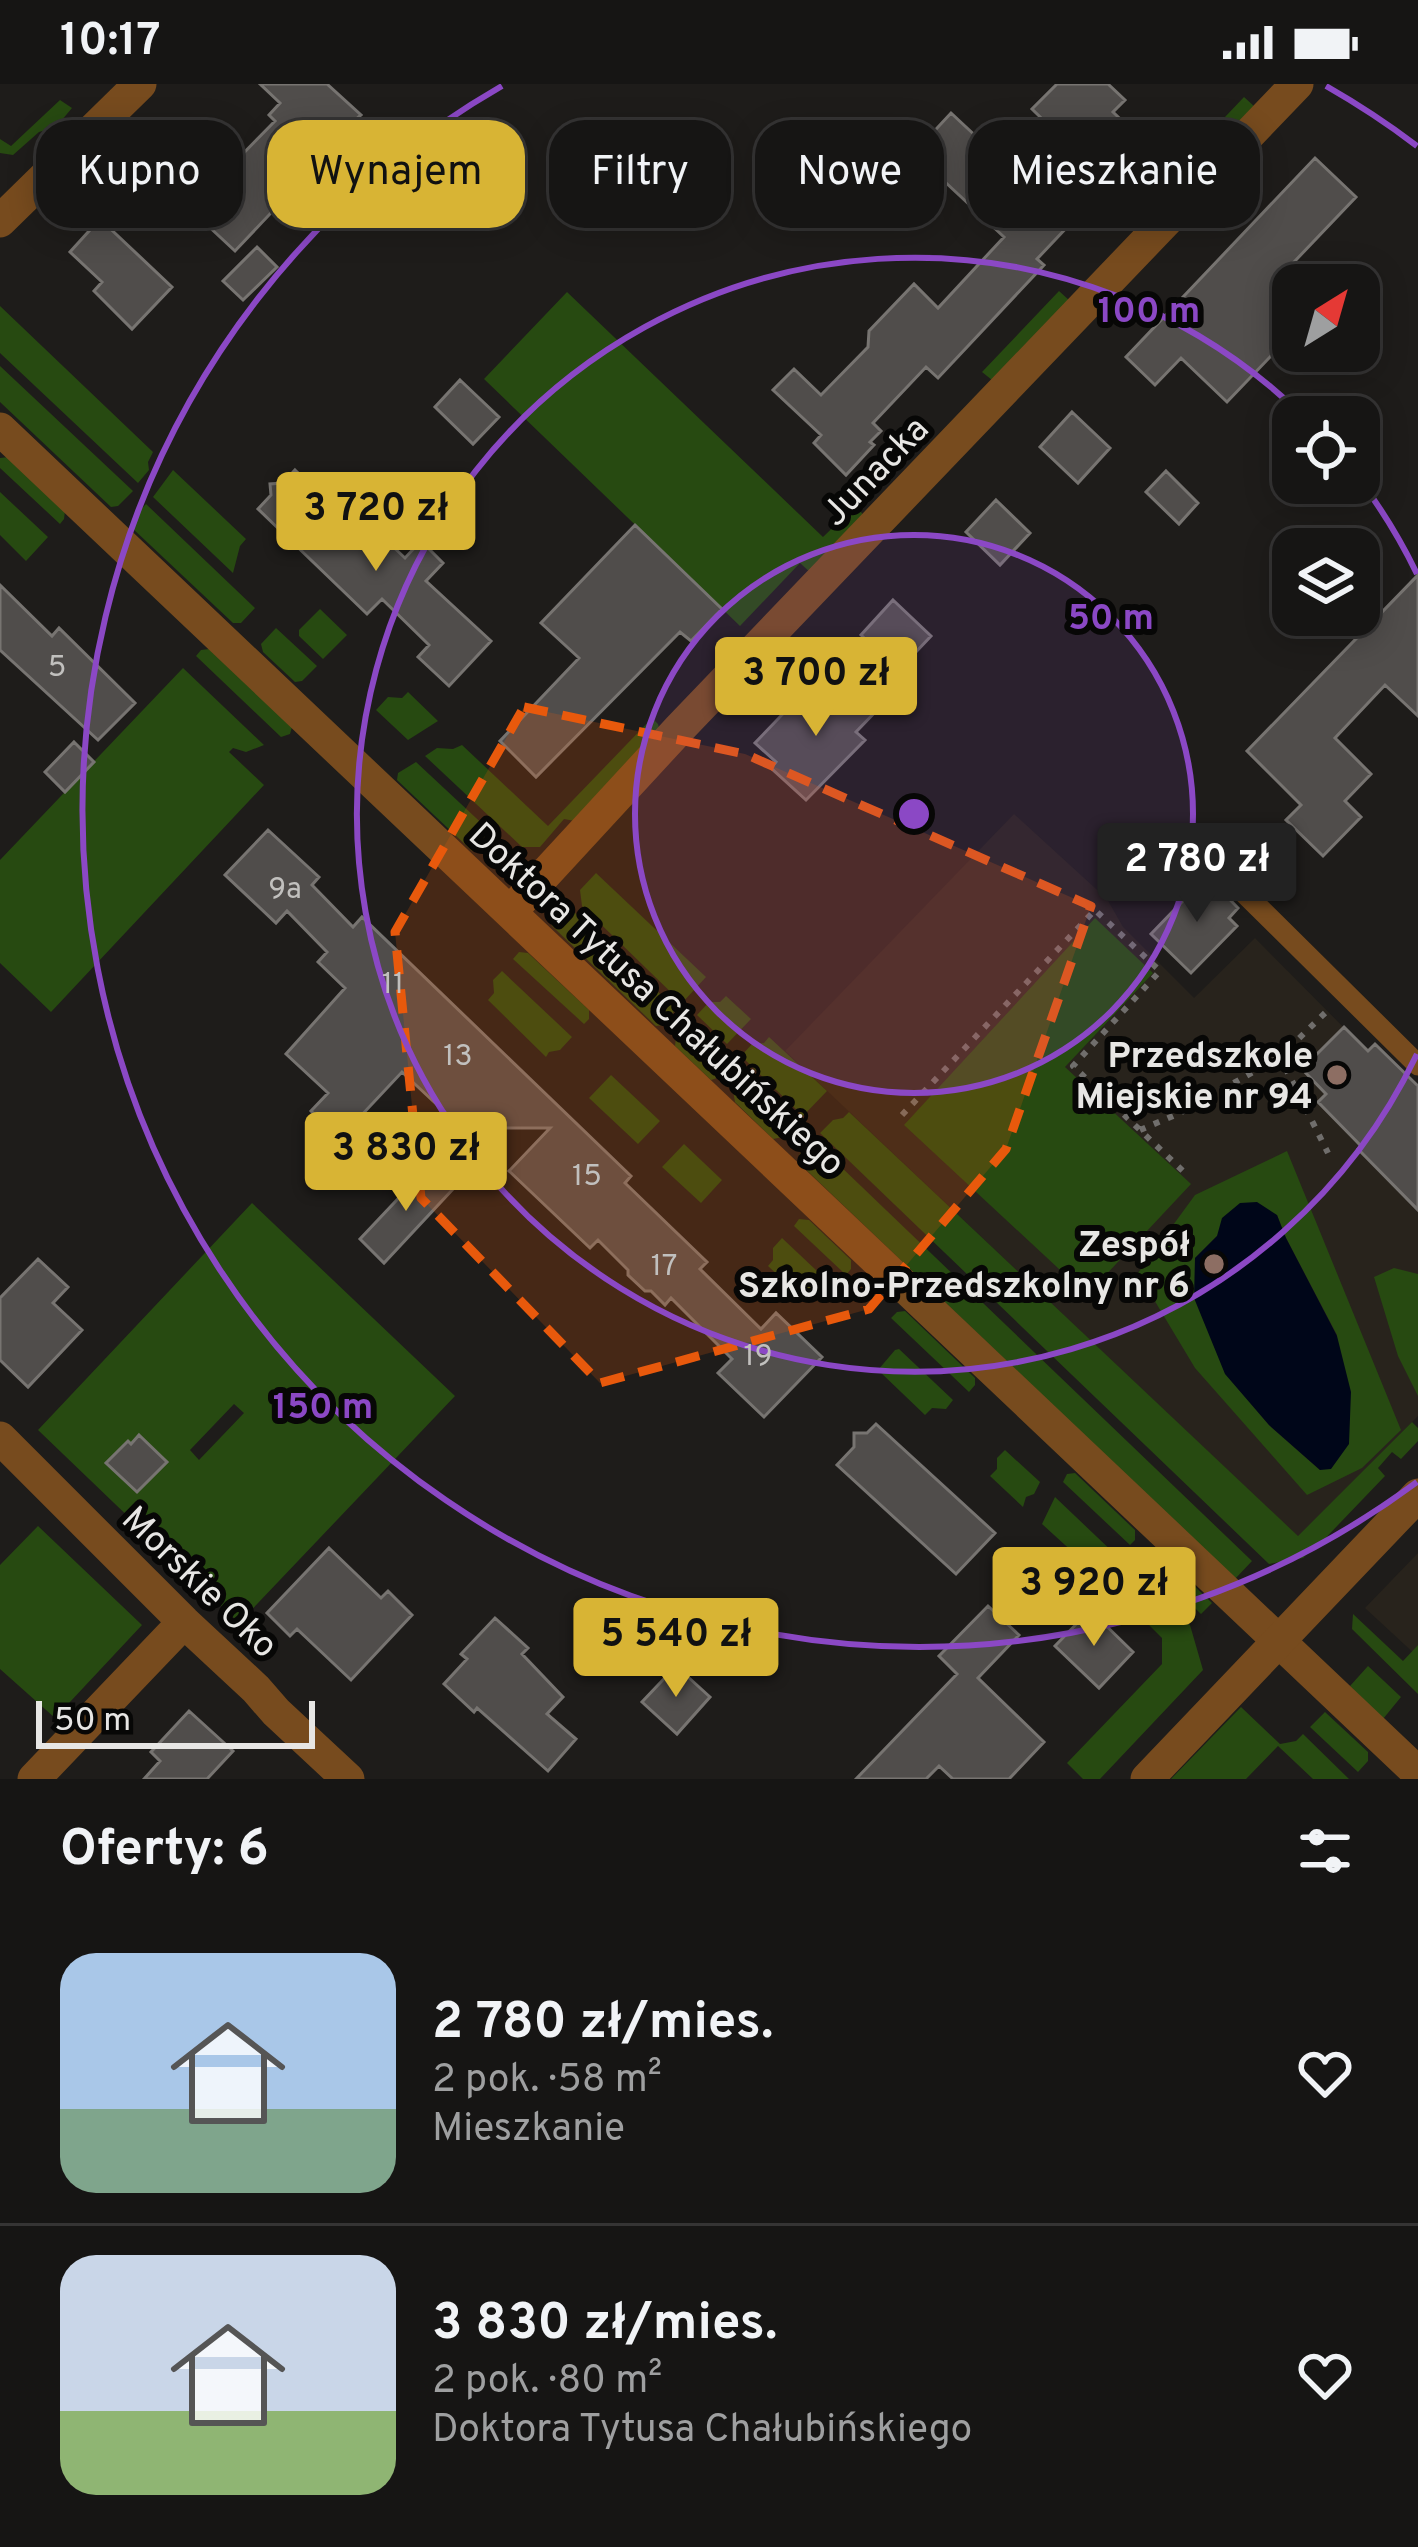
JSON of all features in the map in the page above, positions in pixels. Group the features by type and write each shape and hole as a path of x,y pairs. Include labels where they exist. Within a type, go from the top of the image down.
{"street":[{"path":"2,214 140,84"},
{"name":"Junacka","path":"511,911 679,729 1297,84"},
{"name":"Doktora Tytusa Chałubińskiego","path":"0,429 1418,1773"},
{"name":"Morskie Oko","path":"0,1438 348,1779"},
{"path":"1147,1779 1418,1495"},
{"path":"34,1779 184,1622"}],"lane":[{"path":"1228,877 1418,1065"}],"path":[{"path":"902,1115 1095,910 1160,971 1073,1066 1186,1172"},
{"path":"1140,1130 1280,1057 1346,993"},
{"path":"1280,1057 1328,1153"}],"highlighted area":[{"path":"524,707 745,754 1091,906 1006,1149 869,1309 600,1383 421,1198 395,932"}],"shaded area":[{"name":"Zespół Szkolno-Przedszkolny nr 6","path":"1014,814 1107,899 1123,927 1194,998 1255,938 1367,1051 1376,1043 1418,1086 1418,1416 1298,1537 785,1051"},
{"path":"1418,1553 1418,1657 1365,1608"}],"green space":[{"path":"1244,97 1255,107 1243,120 1222,120"},
{"path":"60,100 72,108 62,120 39,120"},
{"path":"36,123 36,135 13,155 0,153 0,139 11,146"},
{"path":"1059,291 1070,301 992,380 982,372"},
{"path":"567,292 823,537 854,507 862,513 862,520 812,574 800,563 740,626 484,379"},
{"path":"0,306 153,452 149,470 138,483 0,353"},
{"path":"0,366 133,491 118,506 111,507 0,402"},
{"path":"9,457 65,511 60,524 0,468 0,458"},
{"path":"173,470 246,539 233,573 153,497"},
{"path":"0,492 48,537 26,561 0,535"},
{"path":"146,504 255,608 241,623 233,623 131,527"},
{"path":"320,609 347,635 323,659 299,636 299,630"},
{"path":"276,628 317,666 302,681 295,682 263,652 261,644"},
{"path":"209,649 292,727 290,734 281,737 196,656"},
{"path":"183,668 264,745 229,752 264,785 51,1012 0,963 0,860"},
{"path":"408,692 438,721 408,740 376,710 388,697 402,698"},
{"path":"652,718 660,732 580,822 564,819 540,847 522,847 425,756 437,748 462,745 548,826"},
{"path":"416,762 490,831 472,851 397,780 398,773"},
{"path":"596,873 706,977 682,1003 582,906 580,890"},
{"path":"550,889 676,1009 663,1025 656,1026 552,926 546,901"},
{"path":"1095,918 1153,973 1065,1067 1191,1184 1087,1295 904,1125"},
{"path":"519,952 528,953 589,1010 584,1024 513,959"},
{"path":"502,971 572,1037 560,1050 546,1057 488,1000 494,993 493,980"},
{"path":"726,996 751,1019 727,1044 697,1015 709,1002 720,1002"},
{"path":"690,1022 723,1053 717,1078 711,1080 675,1046 676,1037"},
{"path":"769,1037 827,1091 803,1116 741,1056 752,1044 764,1043"},
{"path":"742,1071 797,1122 783,1137 773,1139 735,1102 733,1091"},
{"path":"611,1075 660,1121 638,1144 589,1098"},
{"path":"849,1112 1298,1536 1412,1422 1418,1428 1418,1441 1401,1459 1392,1452 1378,1468 1385,1476 1316,1548 1303,1558 1269,1564 820,1133"},
{"path":"813,1140 1252,1561 1235,1579 799,1163 799,1155"},
{"path":"684,1144 722,1180 701,1203 662,1167"},
{"path":"1287,1151 1401,1430 1362,1468 1307,1495 1195,1368 1138,1273 1195,1195","holes":["1277,1215 1337,1335 1320,1470 1269,1425 1225,1373 1195,1258 1217,1236"]},
{"path":"252,1203 455,1396 239,1623 38,1430","holes":["234,1404 244,1413 199,1460 190,1450"]},
{"path":"799,1219 809,1220 851,1260 846,1275 794,1226"},
{"path":"782,1238 834,1287 804,1300 768,1266"},
{"path":"1394,1268 1418,1274 1418,1396 1398,1356 1374,1277"},
{"path":"905,1311 975,1378 969,1392 891,1318"},
{"path":"899,1349 953,1400 946,1409 932,1408 925,1415 878,1370"},
{"path":"1005,1450 1040,1482 1023,1507 990,1476"},
{"path":"1075,1473 1135,1530 1130,1545 1063,1482 1067,1474"},
{"path":"1055,1497 1117,1556 1099,1576 1042,1524"},
{"path":"38,1526 142,1625 55,1718 0,1669 0,1565"},
{"path":"1159,1552 1212,1603 1201,1614 1144,1559"},
{"path":"1132,1571 1190,1625 1203,1670 1100,1779 1083,1779 1067,1763 1162,1664 1162,1638 1119,1595"},
{"path":"1353,1614 1403,1661 1418,1645 1418,1694 1352,1629"},
{"path":"1368,1666 1401,1697 1383,1719 1350,1686"},
{"path":"1241,1707 1280,1744 1296,1741 1303,1734 1349,1779 1313,1779 1278,1746 1246,1779 1171,1779"},
{"path":"1325,1712 1368,1752 1368,1761 1358,1772 1310,1727"}],"water":[{"path":"1257,1202 1277,1215 1337,1336 1351,1392 1349,1444 1331,1469 1320,1470 1269,1425 1225,1374 1194,1298 1195,1258 1217,1236 1222,1218 1240,1203"}],"building":[{"path":"260,84 327,84 361,115 355,120 274,120 269,115 280,103"},
{"path":"1057,84 1108,84 1125,100 1113,112 1121,120 1043,120 1032,109"},
{"path":"951,113 968,129 968,203 944,181 944,121"},
{"path":"267,129 267,217 235,251 210,228 243,228 243,154"},
{"path":"1315,158 1356,197 1292,264 1272,264 1272,355 1227,402 1181,358 1155,385 1126,357 1249,228 1260,228 1260,216"},
{"path":"92,228 110,228 172,287 132,329 94,291 102,282 70,252"},
{"path":"994,228 1066,228 1037,259 1044,265 938,378 926,367 873,423 881,431 870,442 874,445 846,475 814,443 821,435 773,390 794,369 821,395 868,347 869,331 914,284 938,308 1004,237"},
{"path":"257,247 277,267 243,300 223,281"},
{"path":"460,380 499,417 473,444 435,407"},
{"path":"1072,412 1110,448 1078,483 1040,447"},
{"path":"295,470 380,550 388,542 405,558 421,541 443,563 426,581 491,641 449,686 418,657 429,645 382,599 367,614 258,509 271,495 270,484 283,483"},
{"path":"1166,471 1198,503 1179,524 1146,492"},
{"path":"996,500 1030,533 1000,565 966,532"},
{"path":"635,525 722,609 691,641 680,632 536,777 500,741 579,658 541,623"},
{"path":"1418,575 1418,716 1385,685 1335,738 1371,774 1345,801 1361,817 1323,856 1286,820 1301,805 1247,751 1359,636 1380,636 1380,614"},
{"path":"0,585 52,636 59,628 135,703 98,740 0,650"},
{"path":"893,600 931,636 899,670 861,635"},
{"path":"851,682 879,708 856,732 865,740 806,800 771,768 776,762 755,743 800,696 820,715"},
{"path":"74,742 94,762 65,792 45,772"},
{"path":"268,830 319,877 312,885 353,927 362,917 631,1176 625,1183 707,1262 700,1269 761,1329 776,1313 822,1357 764,1417 718,1373 732,1359 671,1298 665,1305 645,1291 598,1240 590,1248 509,1171 550,1128 462,1128 402,1072 357,1120 363,1127 330,1161 310,1141 325,1125 311,1111 328,1093 286,1054 345,988 318,962 327,952 287,911 276,923 225,875"},
{"path":"1207,876 1238,908 1229,918 1237,926 1191,973 1151,934"},
{"path":"1344,1027 1368,1051 1375,1044 1418,1086 1418,1210 1318,1102 1326,1094 1302,1069"},
{"path":"429,1166 453,1189 384,1263 360,1239"},
{"path":"38,1259 68,1287 53,1303 82,1330 28,1387 0,1360 0,1298"},
{"path":"876,1424 995,1533 956,1574 837,1465 854,1447 854,1433 867,1433"},
{"path":"139,1435 167,1462 137,1492 106,1463"},
{"path":"329,1548 381,1598 388,1591 412,1615 351,1680 297,1629 290,1636 267,1613"},
{"path":"988,1606 1019,1635 978,1678 1044,1742 1009,1779 953,1779 939,1766 926,1779 856,1779 957,1674 939,1656"},
{"path":"1090,1610 1133,1652 1099,1688 1055,1646"},
{"path":"495,1618 528,1648 522,1654 563,1697 547,1714 576,1739 548,1771 444,1684 467,1659 461,1654"},
{"path":"676,1666 710,1697 677,1734 642,1702"},
{"path":"189,1711 233,1751 207,1779 144,1779 160,1761 151,1752"}],"place":[{"name":"Przedszkole Miejskie nr 94","path":"1337,1075"},
{"name":"Zespół Szkolno-Przedszkolny nr 6","path":"1214,1264"}]}
